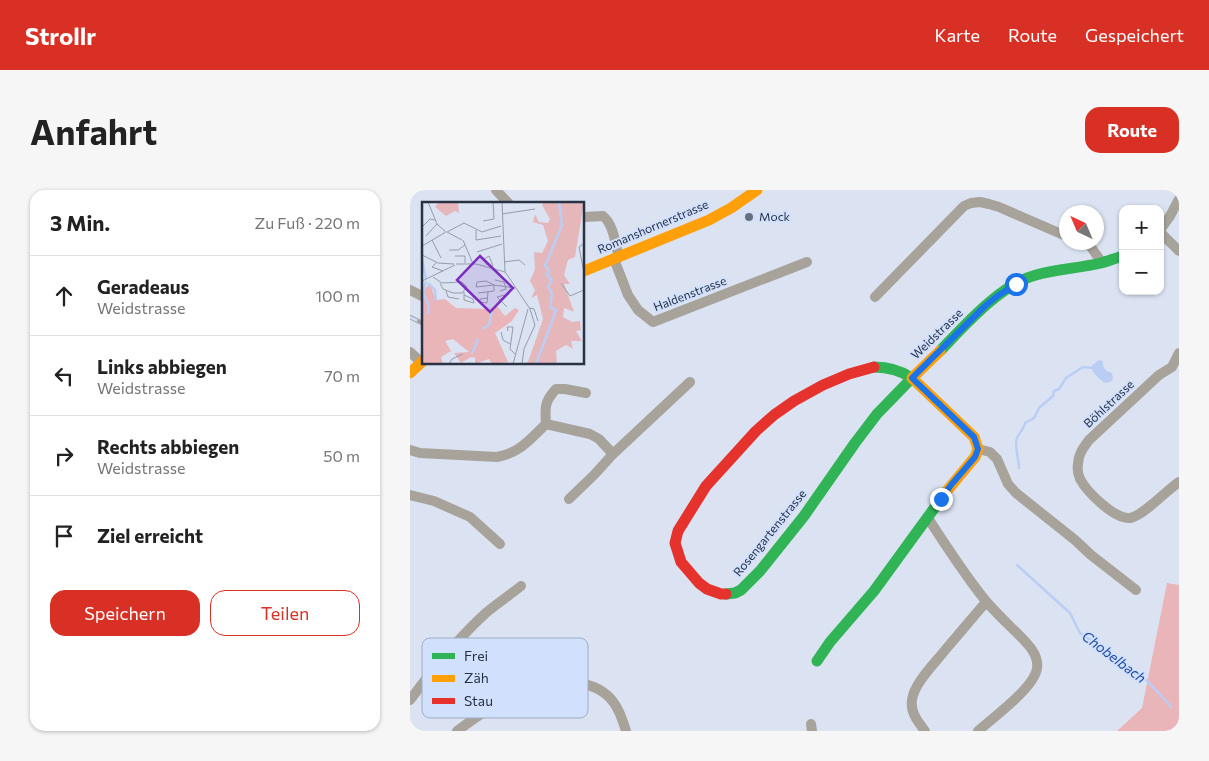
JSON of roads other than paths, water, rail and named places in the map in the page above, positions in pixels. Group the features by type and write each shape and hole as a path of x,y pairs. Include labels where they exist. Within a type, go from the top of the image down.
{"street":[{"path":"496,190 507,202"},
{"name":"Romanshornerstrasse","path":"585,271 709,220 757,190"},
{"path":"1164,225 1179,199"},
{"path":"875,297 964,206 971,203 980,202 999,207 1059,233"},
{"path":"585,217 602,216 606,218 611,230 616,258"},
{"path":"1164,235 1179,251"},
{"path":"1094,250 1102,263"},
{"name":"Weidstrasse","path":"978,449 974,437 912,378 985,306 1016,284 1035,275 1102,263 1119,257"},
{"name":"Haldenstrasse","path":"616,258 628,294 638,310 653,322 807,262"},
{"path":"410,290 422,296"},
{"path":"410,352 422,361 410,373"},
{"name":"Böhlstrasse","path":"1179,353 1175,369 1159,375 1089,440 1082,449 1078,464 1079,477 1101,503 1113,513 1130,518 1141,513 1179,482"},
{"name":"Rosengartenstrasse","path":"874,367 899,370 912,378 878,414 855,443 804,516 760,571 741,590 735,593 721,594 707,589 685,568 678,556 675,543 678,531 684,520 706,486 756,431 774,415 823,385 849,374 874,367"},
{"path":"570,499 613,454 690,382"},
{"path":"546,424 545,408 549,397 556,389 586,393"},
{"path":"546,424 590,434 599,439 613,454"},
{"path":"411,452 497,457 507,455 516,452 546,424"},
{"path":"817,661 830,642 874,591 951,485 975,457 978,449 990,452 997,460 1008,484 1016,493 1136,590"},
{"path":"410,495 440,503 470,517 500,544"},
{"path":"928,518 958,565 986,602 1025,641 1035,654 1038,666 1031,682 1016,698 978,731"},
{"path":"460,638 488,612 521,586"},
{"path":"925,731 914,714 912,707 915,690 925,675 986,602"},
{"path":"588,684 600,689 616,704 626,731"},
{"path":"410,700 422,685"},
{"path":"457,731 475,718"}],"water":[{"path":"1099,360 1103,361 1105,369 1112,373 1113,378 1111,382 1105,383 1093,371 1092,366"}],"waterway":[{"name":"Chobelbach","path":"1019,468 1016,441 1025,423 1034,418 1039,408 1053,396 1054,391 1059,389 1066,378 1083,367 1093,368"},
{"name":"Chobelbach","path":"1017,565 1070,613 1080,633 1106,654 1144,678 1171,707"}],"railway":[{"path":"410,317 422,323"}],"place":[{"name":"Mock","path":"749,217"}]}
